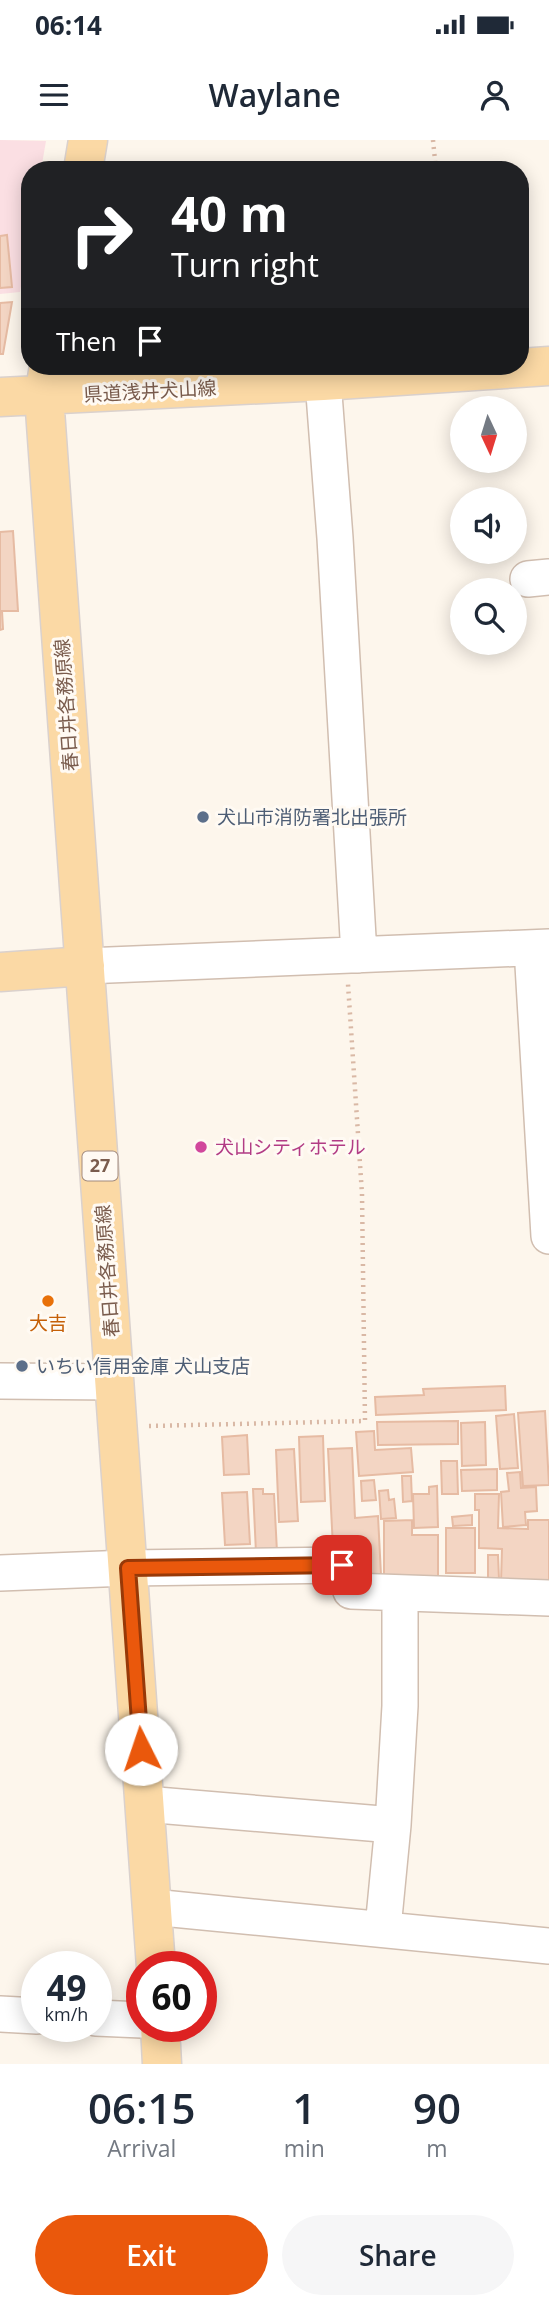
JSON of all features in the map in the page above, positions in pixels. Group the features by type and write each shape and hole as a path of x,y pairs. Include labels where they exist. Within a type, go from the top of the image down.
{"main road":[{"path":"84,161 88,140"},
{"name":"県道浅井犬山線","path":"529,367 549,366"},
{"name":"県道浅井犬山線","path":"0,397 46,381 323,381 413,375"},
{"name":"春日井各務原線","path":"46,381 155,1951"},
{"path":"0,972 85,966"},
{"path":"161,2042 162,2064"}],"street":[{"path":"323,381 335,538 353,955"},
{"path":"85,966 540,947 549,1236"},
{"path":"0,1381 115,1382"},
{"path":"0,1573 342,1565 351,1591 549,1598"},
{"path":"383,1928 393,1825 400,1706 400,1594"},
{"path":"145,1804 393,1825"},
{"path":"152,1907 549,1946"},
{"path":"0,2014 21,2015"}],"path":[{"path":"433,140 435,161"},
{"path":"118,1427 365,1421 362,1194 353,955"}],"shaded area":[{"path":"0,140 46,141 43,161 21,161 20,292 0,294"}],"building":[{"path":"7,235 12,287 0,288 0,236"},
{"path":"12,302 3,354 0,354 0,303"},
{"path":"13,531 18,611 2,611 3,629 0,630 0,532"},
{"path":"505,1386 506,1410 376,1415 375,1397 424,1395 423,1389"},
{"path":"545,1411 549,1485 523,1486 518,1413"},
{"path":"514,1414 518,1468 500,1469 496,1416"},
{"path":"458,1421 458,1444 378,1445 377,1422"},
{"path":"485,1422 486,1465 462,1466 461,1423"},
{"path":"374,1431 375,1450 411,1448 413,1472 359,1476 356,1432"},
{"path":"247,1435 249,1474 224,1475 222,1437"},
{"path":"323,1436 325,1501 301,1502 299,1437"},
{"path":"352,1448 355,1518 378,1516 381,1575 360,1576 359,1547 333,1548 328,1449"},
{"path":"294,1449 298,1521 279,1522 276,1450"},
{"path":"441,1461 457,1461 458,1494 442,1494"},
{"path":"497,1469 497,1490 462,1491 461,1470"},
{"path":"520,1472 521,1488 536,1487 537,1511 525,1512 526,1525 503,1527 501,1492 509,1491 507,1473"},
{"path":"402,1476 411,1476 412,1501 403,1502"},
{"path":"374,1480 376,1500 362,1501 361,1481"},
{"path":"437,1486 438,1527 414,1528 413,1494 429,1494 429,1487"},
{"path":"253,1489 263,1489 263,1494 274,1494 277,1552 256,1553"},
{"path":"388,1490 389,1500 394,1499 396,1518 381,1519 379,1491"},
{"path":"247,1492 250,1544 225,1545 222,1493"},
{"path":"475,1494 499,1494 498,1528 528,1529 528,1520 549,1520 549,1583 501,1582 502,1549 479,1548 479,1510 475,1510"},
{"path":"472,1515 472,1525 453,1526 452,1517"},
{"path":"412,1520 412,1535 438,1535 438,1580 384,1579 384,1521"},
{"path":"446,1528 475,1528 475,1573 446,1573"},
{"path":"488,1555 498,1555 499,1579 488,1580"}],"place":[{"name":"犬山市消防署北出張所","path":"203,817"},
{"name":"犬山シティホテル","path":"201,1147"},
{"name":"大吉","path":"48,1301"},
{"name":"いちい信用金庫 犬山支店","path":"22,1366"}],"route":[{"path":"141,1749 128,1568 342,1565"}]}
